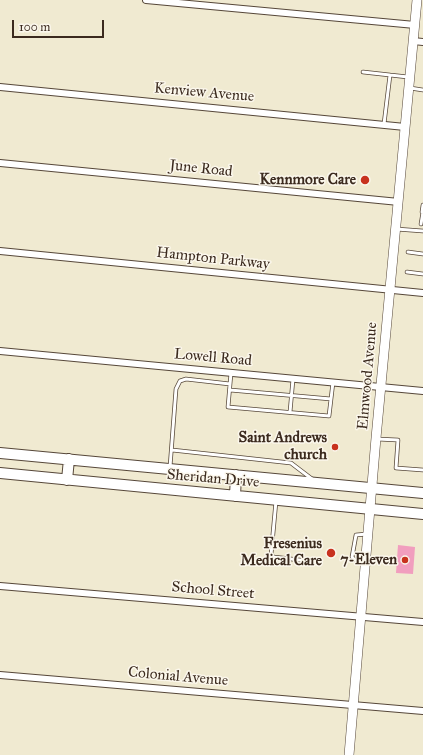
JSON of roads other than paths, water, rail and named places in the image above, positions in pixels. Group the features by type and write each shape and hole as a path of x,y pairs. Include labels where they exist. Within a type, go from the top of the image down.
{"main road":[{"name":"Sheridan Drive","path":"0,453 423,493"},
{"path":"67,480 69,459"},
{"name":"Sheridan Drive","path":"0,473 423,514"},
{"path":"235,496 236,476"}],"street":[{"path":"146,0 415,25"},
{"name":"Elmwood Avenue","path":"349,755 371,488 417,0"},
{"path":"413,41 423,42"},
{"name":"Kenview Avenue","path":"0,87 405,126"},
{"name":"June Road","path":"0,163 399,202"},
{"name":"Hampton Parkway","path":"0,252 423,292"},
{"name":"Lowell Road","path":"0,351 423,391"},
{"name":"School Street","path":"0,586 423,622"},
{"name":"Colonial Avenue","path":"0,675 423,711"}],"lane":[{"path":"363,72 410,77"},
{"path":"384,124 390,75"},
{"path":"408,88 423,90"},
{"path":"421,224 423,205"},
{"path":"396,228 423,231"},
{"path":"408,252 423,254"},
{"path":"407,272 423,274"},
{"path":"231,373 228,407 329,416 333,382"},
{"path":"170,469 176,389 180,381 186,379 230,384"},
{"path":"290,412 293,379"},
{"path":"230,390 331,399"},
{"path":"376,438 398,440 396,468 423,470"},
{"path":"172,450 291,463 317,483"},
{"path":"276,500 271,555 274,557 308,561"},
{"path":"365,561 356,560 352,557 356,535 367,534"}],"place":[{"name":"Kennmore Care","path":"365,180"},
{"name":"Saint Andrews church","path":"335,447"},
{"name":"Fresenius Medical Care","path":"331,553"},
{"name":"7-Eleven","path":"405,560"}]}
